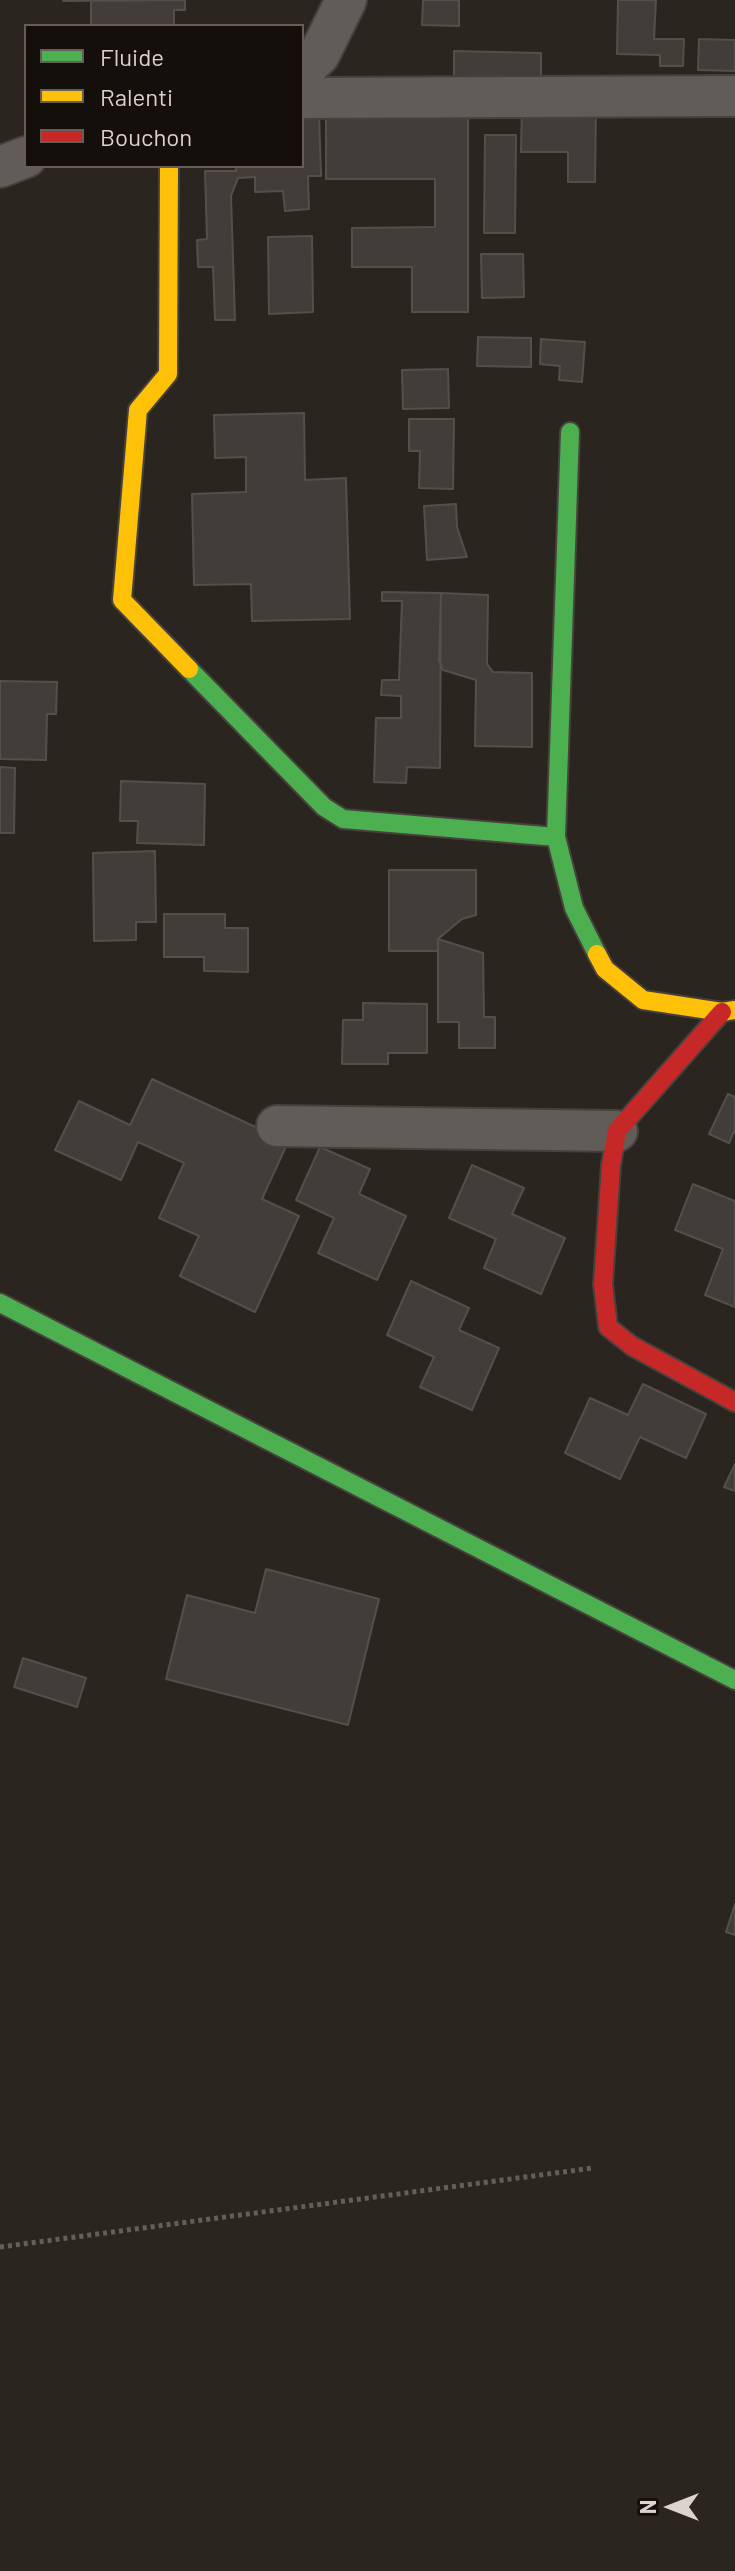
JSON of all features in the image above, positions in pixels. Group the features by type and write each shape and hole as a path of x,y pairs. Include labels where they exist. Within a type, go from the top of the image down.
{"street":[{"path":"304,69 319,55 346,0"},
{"path":"304,98 735,96"},
{"path":"0,167 24,158"},
{"path":"169,168 168,374 138,410 122,600 324,807 343,819 556,837"},
{"path":"570,432 556,837 574,908 605,969 643,1000 728,1011"},
{"path":"728,1011 617,1131 611,1165 603,1284 608,1327 632,1346 735,1402"},
{"path":"277,1126 617,1131"},
{"path":"0,1303 382,1502 735,1680"}],"path":[{"path":"0,2247 593,2168"}],"building":[{"path":"185,0 185,10 174,10 174,24 91,24 91,1 63,1"},
{"path":"423,0 459,0 459,26 422,25"},
{"path":"618,0 656,0 654,39 684,39 683,66 660,66 660,55 617,54"},
{"path":"699,39 735,40 735,71 698,70"},
{"path":"454,51 541,53 541,78 454,77"},
{"path":"522,104 596,105 595,182 568,182 568,152 521,152"},
{"path":"468,105 468,312 412,312 412,267 352,267 352,228 435,227 435,179 326,179 326,106"},
{"path":"319,114 321,176 308,176 309,209 285,211 283,191 255,192 255,177 238,178 231,196 235,320 215,320 213,267 198,267 197,240 207,239 205,171 304,168 304,115"},
{"path":"485,135 516,135 515,233 484,233"},
{"path":"312,236 313,312 269,314 268,237"},
{"path":"481,254 523,254 524,297 482,298"},
{"path":"478,337 531,338 531,367 477,366"},
{"path":"541,339 585,342 582,382 559,380 560,366 540,364"},
{"path":"448,369 449,408 403,409 402,370"},
{"path":"304,413 305,480 346,478 350,619 252,621 251,584 194,585 192,494 246,492 246,457 215,458 214,415"},
{"path":"409,419 454,419 453,489 419,488 420,451 409,451"},
{"path":"456,504 457,527 467,557 427,560 424,506"},
{"path":"382,592 441,593 440,768 407,767 406,783 374,782 376,718 401,718 401,696 381,695 382,680 399,680 402,601 382,601"},
{"path":"441,593 488,595 487,664 493,672 532,673 532,747 475,746 476,680 443,670 439,661"},
{"path":"0,681 57,682 56,714 47,714 46,760 0,759"},
{"path":"0,767 15,768 14,833 0,833"},
{"path":"121,781 205,784 204,845 137,843 138,821 120,821"},
{"path":"155,851 156,922 136,922 136,940 94,941 93,853"},
{"path":"389,870 476,870 476,915 462,919 438,939 438,951 389,951"},
{"path":"164,914 225,914 225,928 248,928 248,972 204,971 204,957 164,957"},
{"path":"438,939 483,953 484,1017 495,1017 495,1048 459,1048 459,1022 438,1022"},
{"path":"363,1003 427,1004 427,1053 388,1053 388,1064 342,1064 343,1020 363,1020"},
{"path":"152,1079 288,1142 262,1199 299,1216 255,1312 180,1276 199,1236 159,1218 184,1163 138,1142 121,1180 55,1150 79,1101 130,1125"},
{"path":"728,1094 735,1097 735,1129 729,1143 709,1134"},
{"path":"320,1147 370,1169 359,1194 406,1216 377,1280 318,1253 334,1218 296,1200"},
{"path":"472,1165 524,1188 512,1214 565,1238 541,1294 484,1268 496,1239 449,1218"},
{"path":"693,1184 735,1201 735,1307 705,1295 723,1249 675,1230"},
{"path":"411,1281 469,1308 459,1330 499,1348 472,1410 420,1387 434,1357 387,1335"},
{"path":"643,1384 706,1414 686,1458 640,1437 620,1479 565,1453 590,1398 628,1415"},
{"path":"735,1464 735,1491 724,1487"},
{"path":"266,1569 379,1599 348,1725 166,1679 187,1595 255,1613"},
{"path":"23,1658 86,1678 77,1707 14,1687"},
{"path":"735,1904 735,1935 726,1932"}],"traffic: fast":[{"path":"570,432 556,837 574,908 597,954"},
{"path":"189,669 324,807 343,819 556,837"},
{"path":"0,1303 735,1680"}],"traffic: slow":[{"path":"169,168 168,374 138,410 122,600 189,669"},
{"path":"597,954 605,969 643,1000 722,1012 735,1010"}],"traffic: jam":[{"path":"722,1012 617,1131 611,1165 603,1284 608,1327 632,1346 735,1402"}]}
